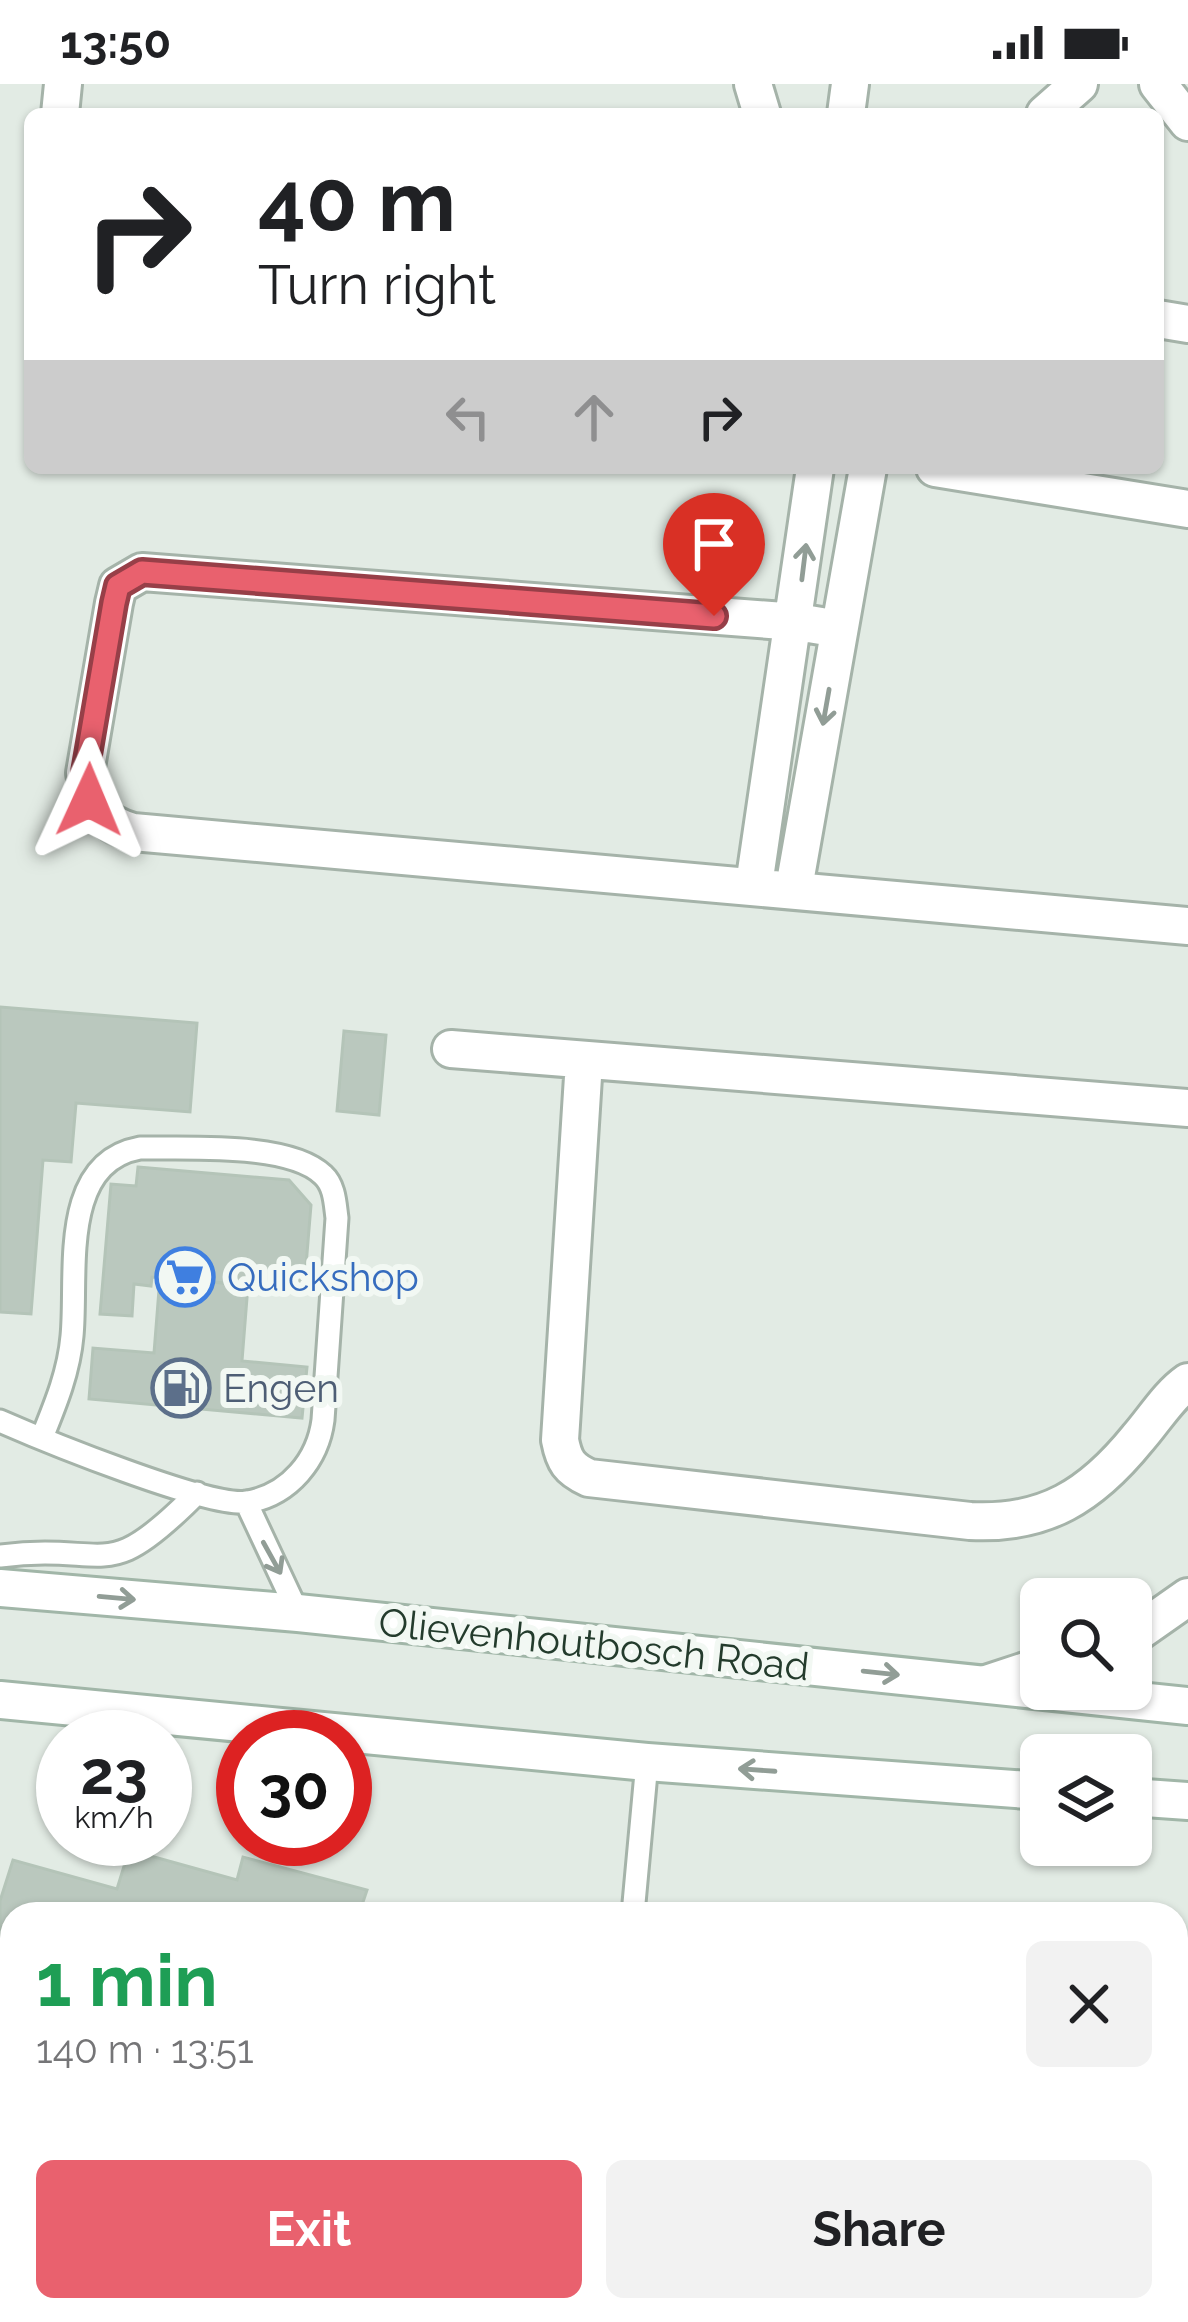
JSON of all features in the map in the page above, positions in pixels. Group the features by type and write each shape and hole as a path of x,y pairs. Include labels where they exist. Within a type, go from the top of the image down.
{"street":[{"path":"1052,108 1079,84"},
{"path":"1158,84 1188,122"},
{"path":"754,885 797,622 814,474"},
{"path":"794,888 867,474"},
{"path":"972,474 1188,509"},
{"path":"839,629 142,572 118,586 85,772 89,800 114,826 133,832 1188,926"},
{"path":"451,1049 1188,1108"},
{"path":"584,1061 560,1440 566,1463 574,1472 589,1478 970,1521 1025,1521 1049,1513 1100,1477 1188,1382"},
{"name":"Olievenhoutbosch Road","path":"0,1588 298,1613 1188,1706"},
{"path":"1152,1622 1188,1597"},
{"path":"986,1684 1020,1673"},
{"path":"0,1700 78,1710"},
{"path":"0,1722 36,1719"},
{"path":"192,1721 647,1762 1020,1789"},
{"path":"1152,1798 1188,1801"}],"lane":[{"path":"0,1420 197,1493 246,1502 304,1469 319,1451 337,1219 332,1187 324,1175 292,1160 232,1149 140,1148 126,1151 97,1172 75,1240 68,1364 43,1435"},
{"path":"0,1556 122,1555 147,1541 197,1493"},
{"path":"246,1502 298,1613"},
{"path":"634,1902 647,1762"}],"building":[{"path":"0,1007 197,1023 190,1112 76,1103 71,1162 43,1160 31,1314 0,1312"},
{"path":"344,1031 386,1035 379,1115 337,1111"},
{"path":"138,1167 289,1180 311,1205 304,1290 152,1277 151,1286 134,1284 132,1316 100,1314 111,1184 136,1186"},
{"path":"160,1277 248,1285 242,1361 307,1367 302,1418 89,1399 93,1348 154,1353"},
{"path":"13,1860 117,1889 124,1866 187,1866 237,1880 241,1866 277,1866 367,1890 363,1902 0,1902"}],"place":[{"name":"Quickshop","path":"185,1277"},
{"name":"Engen","path":"181,1388"}],"route":[{"path":"89,800 85,772 114,603 118,586 142,572 714,616"}]}
